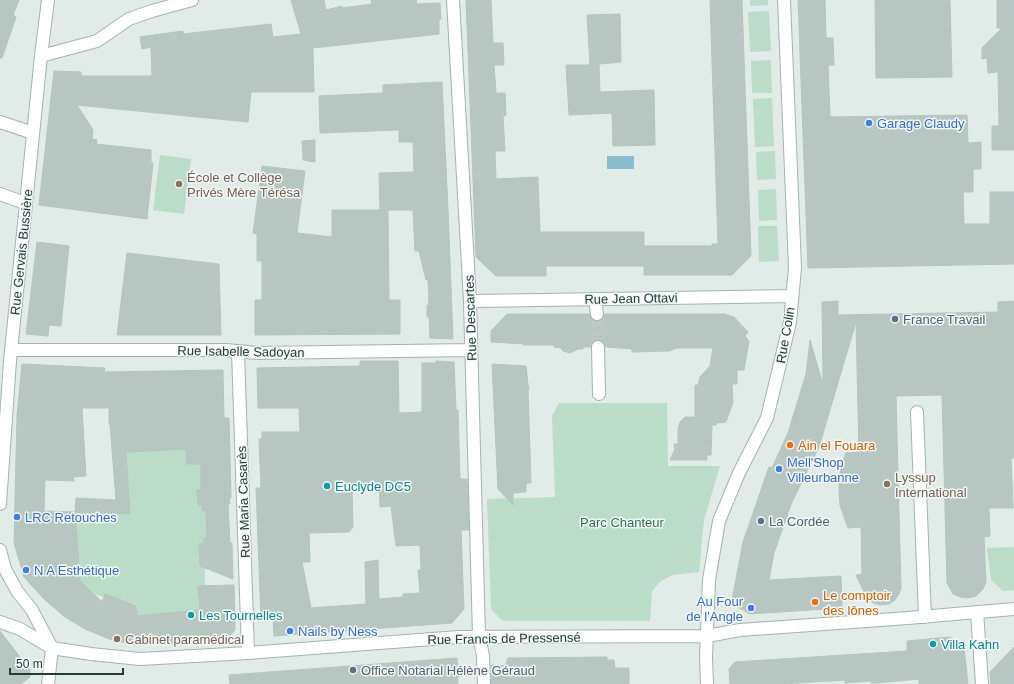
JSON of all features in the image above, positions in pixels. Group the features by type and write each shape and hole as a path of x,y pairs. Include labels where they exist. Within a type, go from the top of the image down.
{"street":[{"name":"Rue Gervais Bussière","path":"0,504 7,356 48,0"},
{"path":"41,56 97,41 129,19 192,0"},
{"name":"Rue Descartes","path":"453,0 470,301 479,636 483,656 484,684"},
{"name":"Rue Colin","path":"707,684 706,657 709,580 719,521 739,473 767,418 790,322 795,268 784,0"},
{"path":"0,122 33,133"},
{"path":"0,194 25,203"},
{"name":"Rue Jean Ottavi","path":"470,301 792,296"},
{"path":"595,299 596,314"},
{"path":"598,347 599,394"},
{"name":"Rue Isabelle Sadoyan","path":"7,356 226,350 257,353 471,350"},
{"name":"Rue Maria Casarès","path":"238,351 248,653"},
{"path":"917,412 924,617"},
{"path":"0,550 5,569 17,591 32,610 52,648 47,683"},
{"name":"Rue Francis de Pressensé","path":"0,622 20,630 52,648 140,659 248,653 479,636 707,636 740,630 1014,609"},
{"path":"977,612 982,684"}],"green space":[{"path":"750,0 768,0 768,5 750,6"},
{"path":"769,11 771,51 750,52 748,12"},
{"path":"771,60 772,93 752,93 751,61"},
{"path":"772,98 774,146 755,147 753,99"},
{"path":"775,151 776,179 757,180 756,152"},
{"path":"160,155 191,159 184,214 153,210"},
{"path":"776,189 777,220 759,221 758,190"},
{"path":"758,226 777,226 779,261 759,262"},
{"name":"Parc Chanteur","path":"559,403 667,403 668,466 720,466 704,520 699,572 673,575 661,581 652,591 650,621 503,621 491,609 487,499 555,497 552,416"},
{"path":"186,443 187,464 201,464 201,489 197,490 198,505 202,505 203,511 206,511 207,538 204,538 204,544 199,545 199,560 205,560 205,586 198,586 199,598 204,598 205,610 137,616 136,605 105,595 104,597 92,593 78,582 80,579 75,512 129,514 126,452"},
{"path":"1014,547 1014,590 1003,591 991,580 987,548"}],"water":[{"path":"607,156 634,156 634,169 607,169"}],"building":[{"path":"0,0 19,0 13,15 16,17 2,58 0,58"},
{"path":"291,0 324,0 326,10 342,6 342,8 372,4 371,0 416,0 417,4 440,3 441,19 439,19 439,34 313,48 314,92 251,92 248,122 77,105 93,130 92,139 97,140 96,144 151,150 151,163 153,163 147,219 39,205 54,71 81,72 81,76 152,76 151,47 142,49 140,37 183,31 183,34 271,24 273,37 301,34"},
{"path":"466,0 491,0 493,43 503,43 504,65 494,65 496,93 505,93 506,115 503,116 505,151 495,151 496,179 538,177 540,232 644,232 644,246 712,246 712,244 718,244 710,0 742,0 751,256 732,275 644,275 644,266 546,266 546,276 496,276 476,257"},
{"path":"798,0 825,0 826,38 833,38 834,65 828,65 830,117 967,115 968,143 981,142 981,169 973,169 973,192 963,192 964,224 990,224 990,192 1014,192 1014,264 808,268"},
{"path":"875,0 950,0 952,77 876,78"},
{"path":"997,0 1014,0 1014,150 992,150 992,126 999,126 998,72 988,73 987,58 982,59 982,48 1002,28 997,28"},
{"path":"620,14 621,62 599,64 600,92 654,90 655,145 613,146 612,113 569,115 566,65 590,65 587,15"},
{"path":"442,82 453,339 430,338 429,317 427,317 427,305 429,305 428,280 426,280 419,251 415,251 413,210 380,210 379,173 414,172 413,142 399,142 399,130 320,133 319,96 383,93 383,85"},
{"path":"315,140 315,162 303,160 302,141"},
{"path":"262,166 305,171 297,233 332,237 332,210 388,210 389,300 400,300 400,334 255,335 255,300 262,300 262,261 257,261 257,234 253,233"},
{"path":"37,242 69,246 61,326 49,325 48,336 26,334"},
{"path":"127,253 219,264 221,335 117,335"},
{"path":"838,301 838,315 998,312 998,302 1014,301 1014,458 1011,458 1013,508 989,508 990,536 984,537 986,582 983,589 976,596 968,598 953,594 947,583 942,395 896,396 901,588 899,594 895,600 889,604 880,605 873,603 865,594 856,575 862,574 861,527 848,528 840,505 839,480 842,463 846,453 859,452 856,322 819,447 792,502 774,553 769,580 841,576 842,608 750,614 738,607 732,600 743,542 769,467 772,468 788,433 806,374 810,340 822,381 823,380 822,302"},
{"path":"507,314 589,314 591,319 598,321 602,320 604,314 724,314 734,317 748,332 745,336 749,341 744,370 737,370 737,384 732,384 733,402 726,422 712,425 711,455 707,455 707,460 670,460 675,449 674,444 678,444 678,429 680,422 685,417 695,417 695,385 698,385 700,377 710,366 713,348 677,348 669,351 632,352 632,349 606,347 602,341 597,340 592,343 591,347 583,347 583,349 578,349 570,353 563,351 561,348 554,347 554,345 523,345 524,344 491,342 491,331"},
{"path":"360,361 398,361 399,413 422,412 422,363 436,363 436,361 454,362 456,410 458,410 460,479 467,479 468,498 469,530 461,530 464,609 452,623 274,636 273,618 261,619 256,488 261,488 259,439 262,439 262,432 300,432 299,408 258,408 257,368 360,366","holes":["379,483 380,507 391,506 396,546 420,545 421,570 418,570 420,593 403,594 403,597 379,599 378,560 365,562 366,604 311,608 302,562 310,562 309,533 349,532 353,527 352,485"]},
{"path":"22,364 105,368 104,372 223,370 224,418 229,418 231,498 229,498 230,504 228,504 230,543 232,543 233,579 200,566 199,544 204,544 204,538 207,538 206,511 203,511 202,505 198,505 197,490 201,489 201,464 187,464 186,449 126,452 130,514 75,512 80,581 102,602 105,594 136,606 137,616 200,610 198,586 234,585 235,630 226,640 136,645 109,639 85,629 65,617 44,599 24,577 14,543 17,415","holes":["82,408 109,408 109,424 116,500 76,498 75,512 44,511 45,480 74,481 73,477 86,476"]},
{"path":"492,364 526,366 529,389 531,483 526,483 526,492 513,493 513,505 498,489"},
{"path":"0,631 30,670 30,677 21,684 0,684"},
{"path":"950,637 964,648 968,684 919,684 919,679 877,683 871,683 871,681 845,683 845,680 783,684 730,684 729,669 735,662 907,651 907,641"},
{"path":"1014,647 1014,684 991,684 990,672"},
{"path":"607,657 607,660 614,660 615,668 629,668 629,684 491,684 491,665 505,666 508,658"},
{"path":"457,658 458,684 230,684 229,675"}],"tunnel":[{"path":"597,314 598,347"}],"place":[{"name":"Garage Claudy","path":"869,123"},
{"name":"École et Collège Privés Mère Térésa","path":"179,184"},
{"name":"France Travail","path":"895,319"},
{"name":"Ain el Fouara","path":"790,445"},
{"name":"Mell'Shop Villeurbanne","path":"779,469"},
{"name":"Lyssup International","path":"887,484"},
{"name":"Euclyde DC5","path":"327,486"},
{"name":"LRC Retouches","path":"17,517"},
{"name":"La Cordée","path":"761,521"},
{"name":"N A Esthétique","path":"26,570"},
{"name":"Le comptoir des lônes","path":"815,602"},
{"name":"Au Four de l'Angle","path":"751,608"},
{"name":"Les Tournelles","path":"191,615"},
{"name":"Nails by Ness","path":"290,631"},
{"name":"Cabinet paramédical","path":"117,639"},
{"name":"Villa Kahn","path":"933,644"},
{"name":"Office Notarial Hélène Géraud","path":"353,670"}]}
